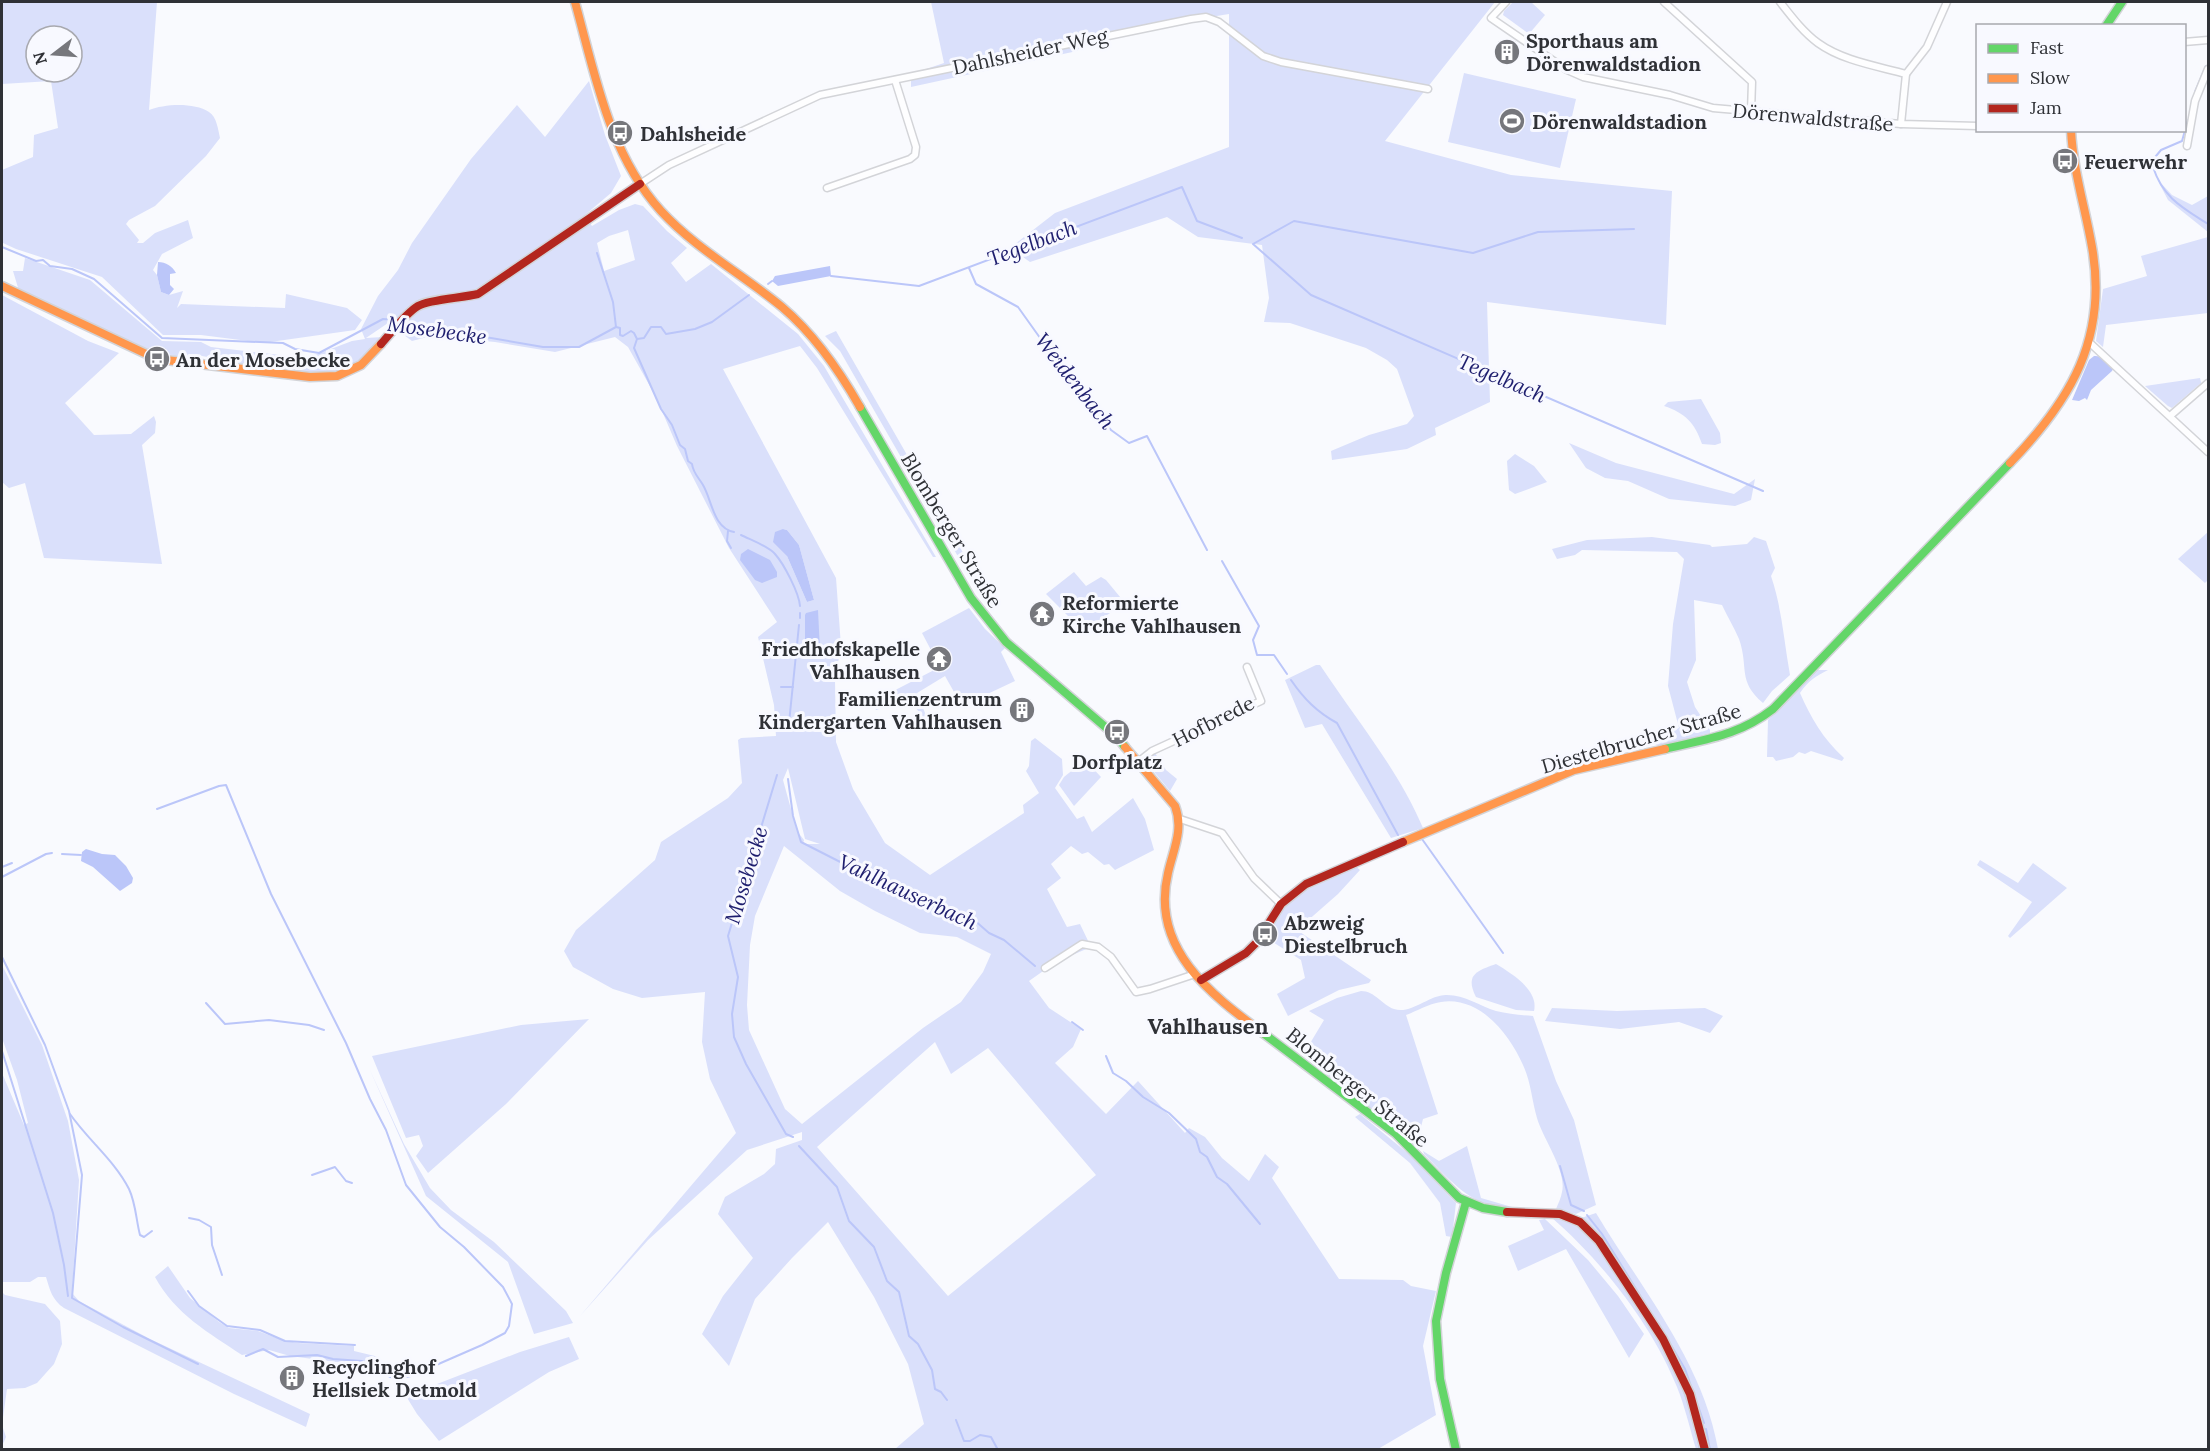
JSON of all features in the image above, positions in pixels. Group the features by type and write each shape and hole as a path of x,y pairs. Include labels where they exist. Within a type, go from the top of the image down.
{"street":[{"name":"Blomberger Straße","path":"575,2 605,112 624,157 640,184 666,216 685,233 790,314 814,339 850,390 965,589 984,617 1006,642 1114,734 1174,806 1180,819 1180,832 1165,886 1165,911 1172,939 1183,958 1198,977 1263,1032 1397,1135 1443,1183 1466,1202 1488,1211 1560,1214 1580,1222 1593,1233 1618,1268 1675,1359 1695,1407 1705,1449"},
{"name":"Dörenwaldstraße","path":"1506,2 1491,18 1567,70 1583,77 1670,95 1713,108 1901,124 1976,126"},
{"path":"1664,2 1752,82 1751,112"},
{"path":"1780,2 1807,32 1828,49 1906,74"},
{"path":"1901,124 1906,74 1926,48 1947,2"},
{"path":"2107,24 2122,2"},
{"name":"Dahlsheider Weg","path":"640,184 669,165 820,95 1106,35 1206,17 1219,22 1263,56 1281,62 1428,89"},
{"path":"2186,42 2208,40"},
{"path":"2187,146 2195,101 2208,69"},
{"path":"827,188 910,159 915,155 916,147 895,80"},
{"name":"Diestelbrucher Straße","path":"1198,977 1236,961 1254,946 1281,904 1306,884 1324,875 1574,770 1735,732 1755,723 1773,709 2039,434 2057,412 2074,384 2090,343 2096,308 2096,279 2092,250 2073,167 2071,132"},
{"path":"2,286 123,344 158,358 310,377 337,376 361,365 416,307 428,302 478,294 495,285 640,184"},
{"path":"2090,343 2208,452"},
{"path":"2170,416 2208,383"},
{"name":"Hofbrede","path":"1138,762 1149,753 1261,701 1247,667"},
{"path":"1180,819 1222,833 1254,878 1281,904"},
{"path":"1045,968 1082,944 1098,947 1111,957 1136,992 1198,977"},
{"path":"1456,1449 1440,1379 1436,1322 1446,1273 1466,1202"}],"shaded area":[{"path":"2,2 157,2 149,110 179,105 203,109 214,117 220,138 206,156 155,206 129,220 126,224 139,240 137,243 143,243 155,233 188,220 193,238 162,254 153,270 157,275 161,292 169,295 183,291 177,308 181,304 285,308 286,294 347,308 362,320 355,330 263,343 201,335 163,335 102,277 3,243 2,170 33,157 34,135 58,128 51,84 84,84 84,24 24,24 24,83 2,84"},
{"path":"931,2 1495,2 1385,141 1511,175 1672,191 1666,325 1487,302 1490,402 1435,428 1436,435 1407,449 1332,460 1331,451 1369,435 1407,424 1414,416 1397,369 1387,360 1366,348 1290,323 1264,322 1269,298 1262,245 1198,237 1167,217 1030,262 1010,248 1055,213 1229,147 1229,14 1087,37 1077,51 911,87 911,74 944,63"},
{"path":"1513,2 1531,2 1545,15 1529,34 1503,15"},
{"name":"Dörenwaldstadion","path":"1464,73 1576,99 1560,168 1448,142"},
{"path":"589,81 605,135 621,176 611,193 585,215 592,226 619,210 635,204 643,206 687,248 671,263 686,282 711,264 798,334 824,366 936,557 933,557 817,368 800,346 723,369 836,578 841,646 835,680 836,742 853,789 885,843 930,875 1024,813 1023,805 1039,793 1026,771 1029,766 1031,741 1035,738 1062,759 1063,775 1055,788 1077,819 1084,816 1092,832 1133,798 1145,819 1154,850 1115,870 1109,864 1104,865 1088,852 1082,854 1071,846 1051,864 1061,878 1047,889 1067,927 1080,924 1091,947 1056,962 1029,981 1049,1008 1081,1029 1073,1047 1055,1063 1106,1114 1138,1081 1185,1133 1189,1128 1205,1137 1222,1158 1249,1181 1265,1154 1279,1167 1272,1178 1339,1279 1403,1280 1411,1286 1436,1291 1423,1346 1436,1415 1378,1449 895,1449 924,1424 908,1364 874,1297 828,1222 755,1299 729,1366 702,1334 723,1296 753,1258 718,1214 725,1197 764,1174 775,1164 776,1149 802,1140 802,1132 747,1150 648,1240 580,1316 736,1133 710,1079 702,1042 705,992 642,998 613,989 573,967 564,951 576,930 655,860 661,842 728,798 742,783 738,740 776,736 774,705 758,637 777,622 729,548 677,446 656,397 628,347 615,337 555,352 495,342 431,336 412,341 388,323 366,338 383,337 355,363 343,369 313,373 274,369 202,356 191,360 151,353 19,291 13,271 23,271 25,258 90,280 162,341 201,342 211,347 307,358 352,341 365,339 361,329 378,296 398,270 412,243 471,159 517,105 545,137","holes":["628,230 635,260 604,271 597,243 609,236","783,529 787,530 799,545 814,600 807,602 787,556","788,768 805,839 820,844 803,844 804,840 797,831 783,780","784,846 840,891 875,911 920,933 957,937 991,954 983,972 961,1002 923,1028 802,1124 785,1109 749,1030 747,1005 750,945 755,916","935,1042 951,1074 988,1048 1096,1175 948,1296 817,1147"]},
{"path":"2157,179 2172,195 2192,205 2208,196 2208,232 2168,200"},
{"path":"2208,237 2208,313 2106,325 2103,347 2096,341 2103,289 2147,276 2141,256"},
{"path":"2,295 88,341 119,353 65,403 94,435 131,434 154,416 155,433 142,445 162,564 44,558 25,483 9,488 2,482"},
{"path":"836,331 985,591 982,593 960,560 840,351 825,336"},
{"path":"2200,378 2201,383 2172,408 2145,386"},
{"path":"1701,399 1720,433 1721,443 1702,444 1696,430 1688,420 1678,412 1664,406 1668,402"},
{"path":"1569,443 1616,463 1734,494 1755,479 1751,500 1735,506 1669,499 1628,481 1605,478 1586,468"},
{"path":"1515,454 1534,466 1547,482 1515,494 1509,490 1507,461"},
{"path":"2208,532 2208,580 2205,583 2178,559"},
{"path":"1652,537 1712,547 1747,544 1754,537 1766,541 1775,568 1771,576 1780,613 1790,675 1772,691 1763,703 1750,688 1739,639 1722,605 1694,600 1696,660 1687,682 1695,707 1710,733 1663,745 1656,745 1650,737 1679,728 1668,686 1673,624 1684,559 1677,552 1582,550 1575,555 1557,559 1552,549 1587,540"},
{"path":"1074,572 1086,586 1101,577 1106,580 1125,603 1083,631 1046,594"},
{"path":"969,608 985,629 1005,648 1001,652 1015,681 962,706 945,676 917,693 931,728 913,704 891,705 876,710 872,702 940,667 922,633"},
{"path":"1320,665 1389,764 1423,828 1391,838 1322,724 1305,728 1285,680"},
{"path":"1815,670 1828,670 1813,679 1800,693 1818,728 1844,758 1842,761 1811,751 1805,754 1799,752 1793,757 1776,761 1773,757 1767,757 1768,720"},
{"path":"1155,753 1166,770 1177,779 1170,791 1145,761"},
{"path":"1085,760 1101,777 1074,806 1059,785 1064,777"},
{"path":"1980,860 2018,883 2033,863 2067,888 2010,938 2008,936 2032,902 1977,865"},
{"path":"1354,865 1360,870 1338,894 1297,930 1371,980 1369,983 1339,990 1288,1016 1277,994 1305,978 1301,960 1265,937 1286,904 1309,886"},
{"path":"1496,964 1516,977 1528,989 1534,1003 1534,1011 1516,1010 1476,997 1472,984 1474,975"},
{"path":"2,965 42,1045 68,1121 79,1180 72,1293 79,1301 150,1339 310,1414 306,1427 234,1394 64,1308 54,1298 46,1277 38,1277 30,1282 2,1282 2,1073 24,1125 28,1123 17,1080 2,1038"},
{"path":"1361,991 1370,993 1390,1007 1400,1010 1441,996 1454,995 1496,1011 1533,1016 1556,1081 1574,1120 1596,1205 1576,1214 1556,1209 1563,1184 1558,1165 1537,1118 1526,1071 1501,1029 1480,1011 1455,1002 1441,1002 1406,1015 1438,1114 1423,1119 1416,1147 1303,1055 1324,1020 1309,1011 1337,998"},
{"path":"1552,1008 1617,1011 1705,1008 1723,1016 1710,1033 1679,1022 1620,1029 1545,1021"},
{"path":"589,1019 506,1104 428,1173 416,1156 423,1146 419,1135 406,1138 372,1056 521,1025"},
{"path":"369,1068 404,1144 430,1188 451,1210 494,1242 566,1311 573,1323 534,1334 508,1262 426,1196"},
{"path":"1360,1114 1410,1155 1456,1203 1452,1237 1446,1236 1440,1203 1410,1163 1355,1117"},
{"path":"1467,1146 1481,1198 1512,1207 1498,1207 1474,1198 1452,1182 1423,1151 1439,1161"},
{"path":"1596,1213 1685,1356 1710,1417 1718,1449 1707,1449 1690,1388 1674,1352 1600,1237 1581,1218"},
{"path":"1551,1217 1574,1223 1593,1237 1664,1345 1685,1387 1701,1449 1696,1449 1680,1395 1654,1340 1640,1318 1589,1253"},
{"path":"1545,1219 1588,1260 1618,1296 1644,1334 1629,1358 1566,1249 1518,1271 1508,1246 1544,1230 1539,1220"},
{"path":"168,1266 190,1298 229,1328 258,1331 298,1343 354,1346 354,1351 379,1357 374,1367 290,1356 269,1350 242,1355 194,1322 172,1302 155,1277"},
{"path":"2,1292 5,1295 45,1304 60,1321 62,1344 54,1364 37,1383 25,1388 7,1389 2,1425"},
{"path":"569,1337 579,1359 549,1372 439,1441 406,1396 520,1352"},
{"path":"2,1425 6,1437 2,1446"}],"water":[{"path":"158,262 173,268 176,273 170,274 170,285 174,289 169,295 161,292 157,275"},
{"path":"830,266 831,276 778,286 772,281 775,276"},
{"path":"2094,356 2102,358 2113,369 2112,371 2091,390 2087,400 2085,398 2079,401 2072,400 2089,360"},
{"path":"787,530 799,545 814,600 807,602 787,556 773,542 775,532"},
{"path":"748,549 770,560 777,572 777,577 762,583 755,580 740,560 741,554"},
{"path":"818,610 820,650 805,652 805,615"},
{"path":"86,849 115,855 126,866 133,878 132,883 120,891 93,867 81,861 82,852"}],"waterway":[{"path":"2195,92 2206,66"},
{"path":"2186,127 2188,120"},
{"path":"2152,164 2151,162 2161,150 2182,141 2185,132"},
{"path":"2153,167 2157,178 2168,194 2182,207 2208,224"},
{"name":"Tegelbach","path":"831,276 919,286 1182,187 1197,221 1242,238"},
{"name":"Tegelbach","path":"1634,229 1538,232 1473,253 1294,221 1253,244 1311,295 1763,491"},
{"name":"Mosebecke","path":"2,247 36,261 43,260 50,266 72,269 94,279 162,338 283,343 295,349 319,353 383,319 399,320"},
{"path":"597,253 613,302 616,327"},
{"name":"Weidenbach","path":"969,268 976,284 1018,307 1085,401 1111,430 1129,443 1147,436 1207,550"},
{"name":"Tegelbach","path":"768,284 772,281"},
{"name":"Tegelbach","path":"637,339 644,338 651,327 661,327 666,334 695,329 712,322 749,295"},
{"name":"Mosebecke","path":"404,323 543,347 579,347 616,327 620,328 620,335 623,336 631,331 637,339 634,348 661,409 672,425 680,445 685,449 688,461 692,464 703,485 717,519 727,529 734,532"},
{"path":"728,531 727,541 731,548"},
{"name":"Mosebecke","path":"741,535 775,554 790,579 800,606"},
{"name":"Weidenbach","path":"1222,561 1259,626 1253,640 1257,655 1274,655 1287,674"},
{"name":"Mosebecke","path":"800,613 800,618"},
{"name":"Mosebecke","path":"793,728 789,723 799,625"},
{"name":"Weidenbach","path":"1291,680 1311,704 1337,723 1398,835"},
{"path":"781,687 793,687"},
{"name":"Mosebecke","path":"777,775 728,936 738,977 732,1014 734,1037 746,1064 786,1134 793,1137"},
{"name":"Vahlhauserbach","path":"788,779 793,816 801,842 854,869 864,871 882,883 898,883 922,903 932,905 941,911 950,908 973,919 989,933 1004,940 1035,966"},
{"path":"157,809 226,785 271,894 346,1043 386,1130 406,1185 440,1227 464,1247 503,1287 512,1304 509,1326 505,1333 411,1376 390,1377 362,1361 333,1359 317,1355 278,1357 263,1349 246,1356"},
{"name":"Weidenbach","path":"1418,840 1422,839 1503,953"},
{"path":"2,877 52,853"},
{"path":"62,854 81,855"},
{"path":"2,867 12,863"},
{"path":"2,957 45,1045 69,1111 82,1175 72,1298 123,1327 198,1364"},
{"path":"206,1003 225,1024 269,1020 309,1025 324,1030"},
{"name":"Vahlhauserbach","path":"1072,1022 1083,1030"},
{"path":"2,1051 53,1213 68,1296"},
{"name":"Vahlhauserbach","path":"1106,1056 1113,1073 1126,1081 1143,1097 1169,1113 1196,1139 1200,1152 1207,1157 1217,1177 1227,1184 1260,1224"},
{"path":"70,1114 109,1160 129,1189 140,1235 144,1237 152,1231"},
{"name":"Mosebecke","path":"799,1146 837,1187 849,1221 874,1247 887,1281 899,1292 909,1336 918,1344 932,1370 935,1389 941,1392 947,1400"},
{"path":"1560,1166 1571,1205 1584,1211"},
{"path":"312,1175 335,1167 346,1181 352,1183"},
{"path":"1587,1215 1602,1234 1654,1318"},
{"path":"189,1218 199,1220 211,1227 212,1245 222,1275"},
{"path":"188,1291 199,1306 227,1326 260,1330 285,1341 355,1345"},
{"path":"1658,1323 1685,1369 1704,1423"},
{"path":"1682,1386 1690,1409"},
{"name":"Mosebecke","path":"956,1420 964,1441 970,1441 980,1435 991,1437 998,1450"},
{"path":"1706,1429 1710,1450"},
{"path":"1698,1438 1700,1450"}],"traffic: fast":[{"path":"2107,24 2122,2"},
{"path":"860,407 971,598 1006,642 1117,737 1125,747"},
{"path":"1665,749 1734,731 1773,709 2010,463"},
{"path":"1263,1033 1395,1133 1459,1198 1483,1208 1507,1212"},
{"path":"1456,1450 1440,1379 1436,1321 1446,1273 1466,1202"}],"traffic: slow":[{"path":"575,2 606,112 628,164 643,189 675,225 767,295 805,329 826,354 860,407"},
{"path":"2010,463 2032,439 2067,391 2080,366 2095,310 2096,280 2092,247 2071,132"},
{"path":"2,286 157,359 310,377 337,376 361,365 381,344"},
{"path":"1125,747 1175,806 1178,832 1168,873 1165,900 1168,924 1176,946 1205,985 1263,1033"},
{"path":"1403,842 1574,770 1665,749"}],"traffic: jam":[{"path":"381,344 413,309 430,302 478,294 640,184"},
{"path":"1201,980 1246,953 1257,942 1281,904 1306,884 1403,842"},
{"path":"1507,1212 1560,1214 1580,1222 1599,1241 1663,1339 1690,1394 1705,1450"}],"place":[{"name":"Sporthaus am Dörenwaldstadion","path":"1507,52"},
{"name":"Dörenwaldstadion","path":"1512,121"},
{"name":"Dahlsheide","path":"620,133"},
{"name":"Feuerwehr","path":"2065,161"},
{"name":"An der Mosebecke","path":"157,359"},
{"name":"Reformierte Kirche Vahlhausen","path":"1042,614"},
{"name":"Friedhofskapelle Vahlhausen","path":"939,659"},
{"name":"Familienzentrum Kindergarten Vahlhausen","path":"1022,710"},
{"name":"Dorfplatz","path":"1117,732"},
{"name":"Abzweig Diestelbruch","path":"1265,934"},
{"name":"Recyclinghof Hellsiek Detmold","path":"292,1378"}],"district":[{"name":"Vahlhausen","path":"1208,1026"}]}
